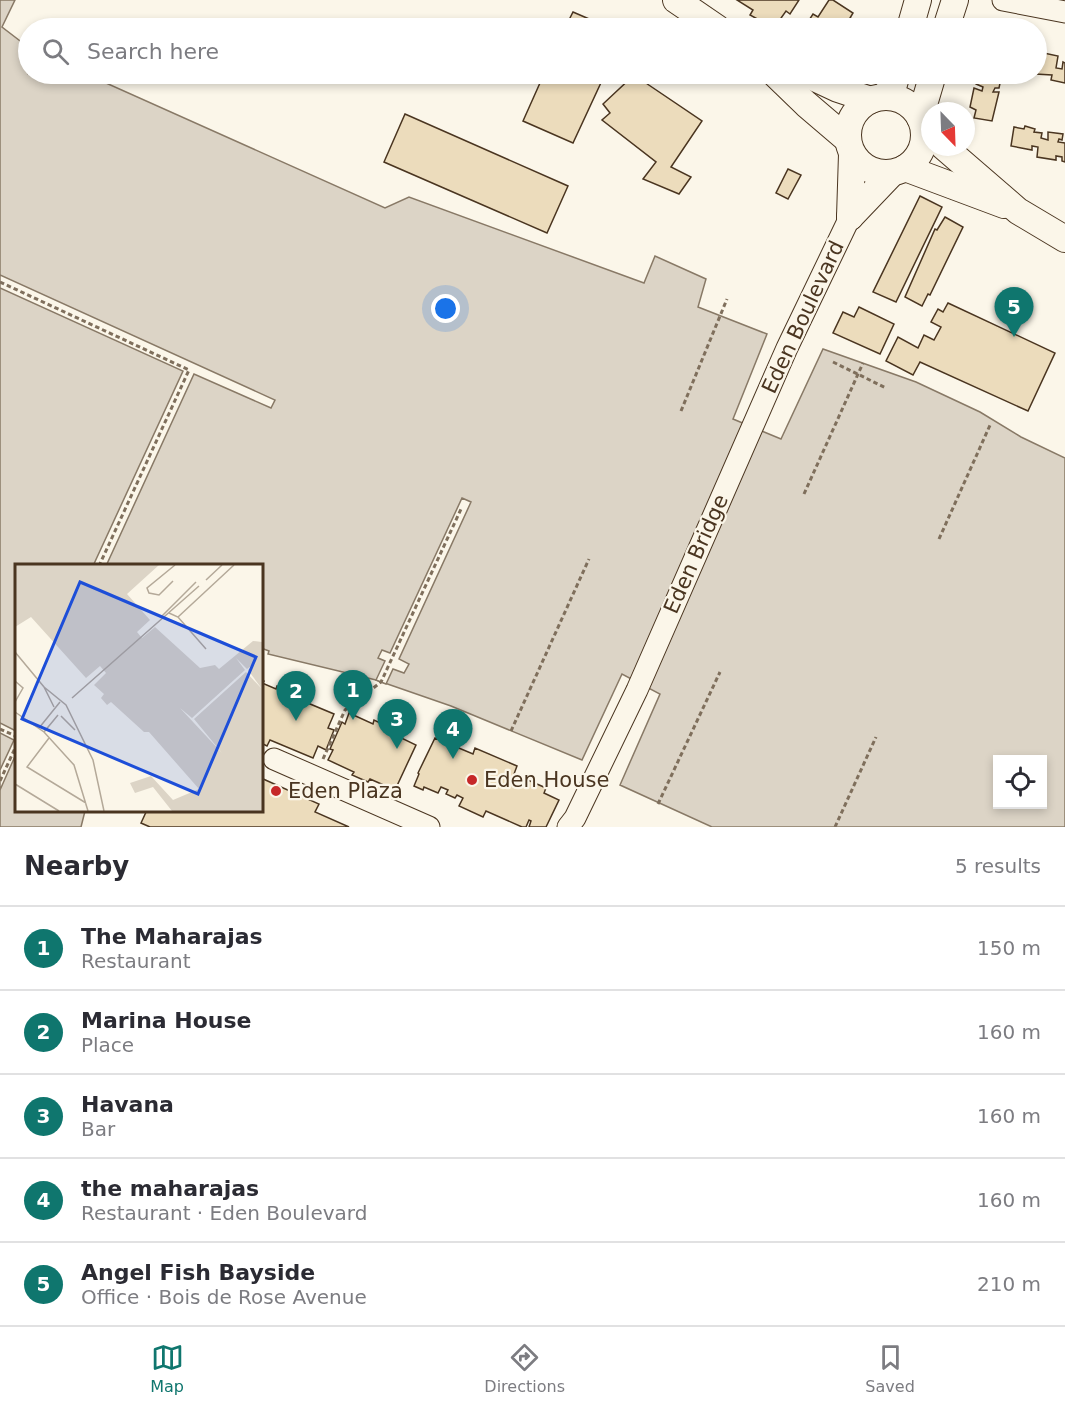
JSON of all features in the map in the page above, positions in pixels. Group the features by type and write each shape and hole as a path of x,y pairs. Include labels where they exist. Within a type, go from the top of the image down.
{"main road":[{"path":"676,0 702,18"},
{"path":"913,18 918,0"},
{"path":"949,18 955,0"},
{"path":"785,84 850,146 865,167 882,173 898,171 1018,211"},
{"path":"827,84 878,99 905,102 921,124"},
{"path":"850,217 850,146 853,116 878,99 894,84"},
{"path":"928,102 931,84"},
{"path":"850,217 920,152 921,146"},
{"path":"954,156 1018,211 1065,239"}],"street":[{"path":"1003,0 1065,12"},
{"name":"Eden Boulevard","path":"756,418 850,217"},
{"name":"Eden Bridge","path":"572,824 637,690 756,418"},
{"path":"274,759 429,827"}],"path":[{"path":"0,282 189,370 100,564"},
{"path":"681,411 727,299"},
{"path":"833,362 886,388"},
{"path":"804,494 863,363"},
{"path":"939,539 991,423"},
{"path":"315,777 345,710 381,682 462,507"},
{"path":"511,731 589,559"},
{"path":"658,804 720,672"},
{"path":"0,729 15,736"},
{"path":"835,827 876,737"},
{"path":"0,781 15,748"}],"shaded area":[{"path":"0,0 15,0 2,27 18,39 18,84 108,84 385,208 409,197 644,283 655,256 706,279 698,307 767,334 733,419 781,439 823,349 916,382 980,412 1021,437 1065,458 1065,827 712,827 620,785 660,694 622,674 582,760 451,706 376,680 268,654 269,651 262,648 262,564 15,564 15,812 85,812 81,827 0,827"}],"pier":[{"path":"0,275 275,400 271,408 194,374 107,564 94,564 183,371 0,288"},
{"path":"462,498 471,502 399,659 409,664 404,673 393,669 386,684 376,680 385,661 378,658 382,650 390,653"},
{"path":"0,723 15,730 15,756 0,790 0,770 14,740 0,733"}],"building":[{"path":"737,0 799,0 790,14 786,11 781,18 756,18 750,15 753,10"},
{"path":"829,0 833,0 853,13 850,18 810,18 813,14 818,17"},
{"path":"573,12 587,18 570,18"},
{"path":"1047,54 1058,56 1056,68 1062,69 1063,62 1065,63 1065,83 1051,80 1052,75 1047,75"},
{"path":"540,84 600,84 573,143 523,121"},
{"path":"624,84 647,84 702,121 671,167 691,177 679,194 643,179 656,162 602,120 610,113 603,104"},
{"path":"976,84 1000,84 999,88 995,88 993,92 999,92 992,121 975,118 975,102 971,102 974,88 982,91 983,87"},
{"path":"405,114 568,186 547,233 384,162"},
{"path":"1025,126 1035,129 1034,132 1042,133 1041,138 1048,140 1048,132 1063,134 1062,140 1059,139 1058,142 1065,143 1065,162 1062,161 1062,157 1056,156 1056,160 1037,157 1038,147 1032,146 1032,150 1011,146 1014,127 1024,129"},
{"path":"788,169 801,175 788,199 776,193"},
{"path":"920,196 942,207 896,302 873,292"},
{"path":"945,217 963,227 930,295 928,294 922,306 905,297 935,229 937,230"},
{"path":"948,303 1055,353 1028,411 920,362 913,375 886,361 898,337 918,348 924,335 934,340 941,327 931,322 938,309 943,312"},
{"path":"859,307 894,324 880,354 833,333 843,312 854,317"},
{"path":"262,683 305,697 303,701 334,714 328,728 334,730 326,750 318,746 313,758 270,740 267,746 262,744"},
{"path":"349,713 373,724 374,720 395,730 393,734 416,745 395,790 370,779 368,782 352,775 354,772 328,760 333,750 330,749 342,722 345,724"},
{"name":"Eden House","path":"435,738 473,754 475,748 517,766 514,774 546,788 544,793 559,800 546,827 529,827 531,821 529,820 526,827 522,827 486,811 483,817 459,806 463,798 457,795 455,798 446,794 448,790 441,787 438,793 424,787 423,790 414,786"},
{"name":"Eden Plaza","path":"262,778 319,804 315,812 349,827 150,827 141,823 146,812 262,812"}],"place":[{"name":"Angel Fish Bayside","path":"1014,337"},
{"name":"The Maharajas","path":"353,720"},
{"name":"Marina House","path":"296,721"},
{"name":"Havana","path":"397,749"},
{"name":"the maharajas","path":"453,759"},
{"name":"Eden House","path":"472,780"},
{"name":"Eden Plaza","path":"276,791"}]}
